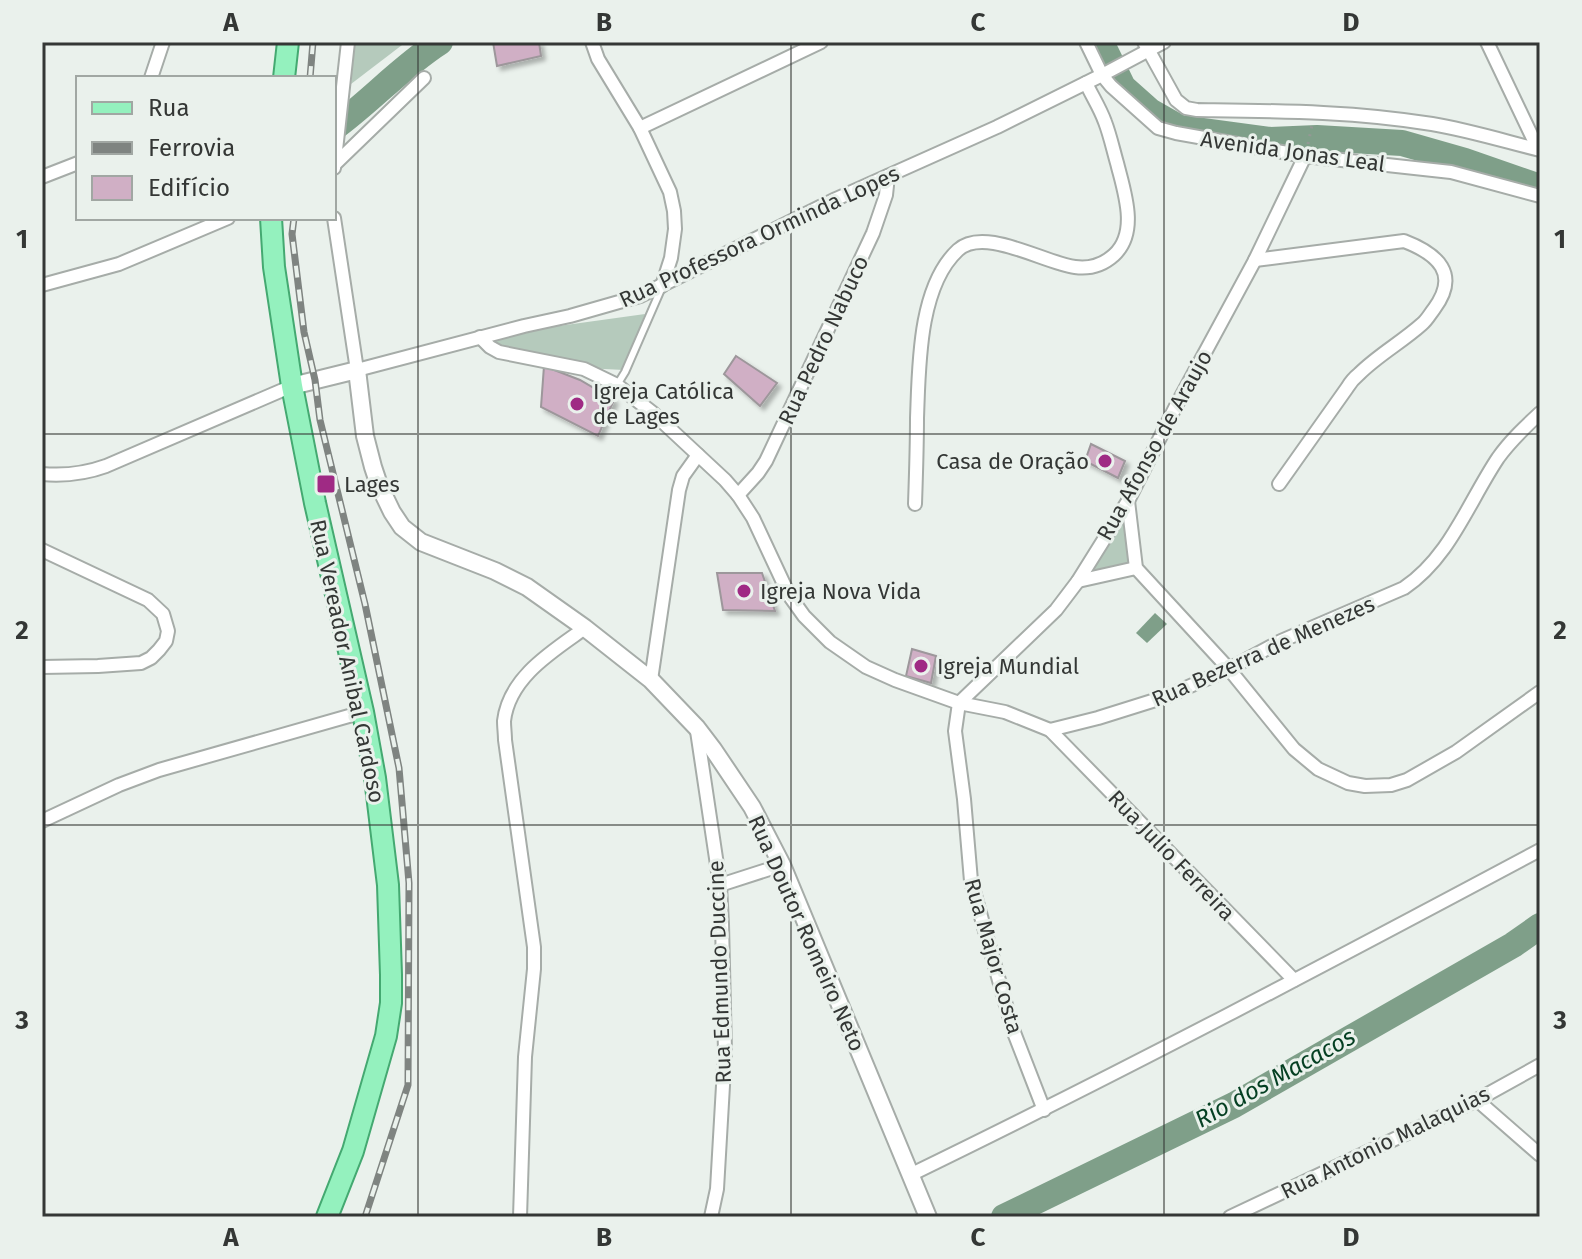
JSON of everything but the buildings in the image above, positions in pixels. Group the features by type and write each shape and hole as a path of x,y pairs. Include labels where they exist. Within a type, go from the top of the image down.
{"main road":[{"path":"284,76 288,42"},
{"name":"Rua Vereador Anibal Cardoso","path":"271,220 274,267 292,386 315,503 363,712 375,778 388,885 391,1003 386,1036 353,1151 327,1217"}],"street":[{"path":"152,76 163,42"},
{"path":"336,146 348,42"},
{"path":"592,42 598,59 640,128 670,192 674,211 674,244 662,286"},
{"path":"640,128 821,42"},
{"name":"Avenida Jonas Leal","path":"1086,42 1119,94 1158,128 1451,172 1540,196"},
{"name":"Rua Professora Orminda Lopes","path":"357,370 640,296 836,199 997,127 1106,73 1135,57 1146,46 1164,42"},
{"path":"1487,42 1539,149"},
{"name":"Avenida Jonas Leal","path":"1146,46 1176,100 1186,108 1364,115 1433,124 1539,149"},
{"path":"336,164 424,78"},
{"path":"915,504 923,329 937,281 958,250 972,242 990,242 1075,267 1095,267 1108,261 1121,248 1127,231 1127,200 1105,121 1086,83"},
{"name":"Rua Afonso de Araujo","path":"959,703 1056,610 1078,581 1128,501 1255,260 1306,152"},
{"path":"42,177 76,164"},
{"name":"Rua Pedro Nabuco","path":"738,495 766,461 860,262 881,214 888,176"},
{"path":"42,285 119,264 223,220"},
{"path":"42,474 87,473 292,386 357,370 334,220"},
{"path":"1255,260 1404,241 1424,249 1439,262 1446,277 1440,302 1425,322 1359,373 1279,484"},
{"path":"480,337 499,352 584,369 617,385 653,413 738,495 753,518 789,595 804,616 821,634 866,667 959,703 1005,712 1050,730"},
{"name":"Rua Doutor Romeiro Neto","path":"357,370 365,436 373,467 392,512 402,527 421,542 527,587 626,659 697,728 752,807 782,865 927,1213"},
{"name":"Rua Bezerra de Menezes","path":"1050,730 1165,697 1229,669 1281,641 1404,588 1421,577 1460,525 1500,455 1540,413"},
{"path":"651,680 679,490 683,476 698,455"},
{"path":"1128,501 1136,568 1229,669 1294,749 1318,769 1348,783 1391,785 1407,780 1456,752 1540,692"},
{"path":"42,550 148,600 163,614 168,631 166,641 159,650 141,663 42,667"},
{"path":"1078,581 1136,568"},
{"path":"520,1217 525,1057 534,947 504,721 516,687 527,673 585,628"},
{"name":"Rua Major Costa","path":"959,703 955,740 971,881 1013,1030 1044,1110"},
{"path":"42,821 159,770 363,712"},
{"name":"Rua Edmundo Duccine","path":"697,728 720,885 725,1051 717,1189 711,1217"},
{"name":"Rua Julio Ferreira","path":"1050,730 1294,980"},
{"path":"912,1174 1044,1110 1540,850"},
{"path":"720,885 782,865"},
{"name":"Rua Antonio Malaquias","path":"1230,1217 1477,1100 1540,1065"},
{"path":"1477,1100 1540,1155"}],"lane":[{"path":"617,385 662,286"}],"path":[{"path":"1306,152 1313,122"}],"shaded area":[{"path":"355,42 406,42 351,84"},
{"path":"645,314 624,370 544,366 480,337"},
{"path":"1125,507 1133,563 1090,576 1097,556"},
{"path":"1155,613 1167,624 1147,643 1136,633"}],"waterway":[{"path":"336,126 440,42"},
{"path":"1101,42 1123,87 1150,111 1180,128 1269,140 1317,138 1402,143 1540,187"},
{"name":"Rio dos Macacos","path":"1004,1217 1234,1105 1513,945 1540,926"}],"railway":[{"path":"310,76 313,42"},
{"path":"294,220 292,234 304,332 320,420 365,604 399,768 409,883 408,1085 365,1217"}],"place":[{"name":"Igreja Católica de Lages","path":"577,404"},
{"name":"Casa de Oração","path":"1105,461"},
{"name":"Lages","path":"326,484"},
{"name":"Igreja Nova Vida","path":"744,591"},
{"name":"Igreja Mundial","path":"921,666"}]}
